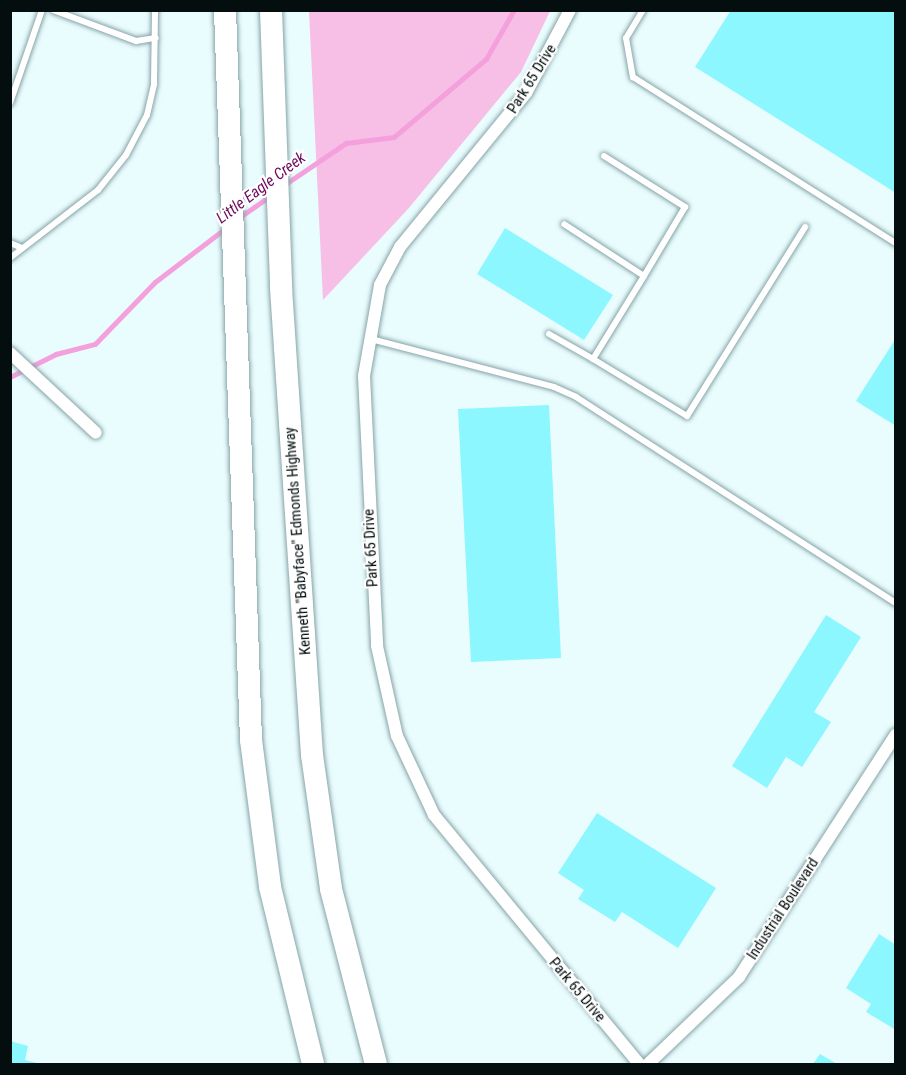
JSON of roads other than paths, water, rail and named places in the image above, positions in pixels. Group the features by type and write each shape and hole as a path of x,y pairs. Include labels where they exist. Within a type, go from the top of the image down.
{"highway":[{"path":"225,10 239,317 251,740 270,887 313,1065"},
{"name":"Kenneth \"Babyface\" Edmonds Highway","path":"271,10 281,288 316,790 340,931 376,1065"}],"street":[{"name":"Park 65 Drive","path":"570,10 514,111 391,261 368,338 364,419 377,646 383,689 404,756 450,839 639,1065"},
{"path":"10,353 96,433"},
{"name":"Industrial Boulevard","path":"648,1065 739,976 896,734"}],"lane":[{"path":"10,103 42,10"},
{"path":"53,10 136,41 156,38"},
{"path":"10,258 98,190 126,155 147,115 156,38 155,10"},
{"path":"643,10 626,38 633,77 896,243"},
{"path":"593,359 685,207 604,156"},
{"path":"564,224 644,276"},
{"path":"549,334 687,416 805,226"},
{"path":"10,243 22,248"},
{"path":"368,338 554,387 576,397 896,603"}],"waterway":[{"name":"Little Eagle Creek","path":"284,185 346,143 394,137 486,59 514,10"},
{"name":"Little Eagle Creek","path":"240,217 270,196"},
{"name":"Little Eagle Creek","path":"10,377 56,354 95,344 155,282 226,228"}]}
